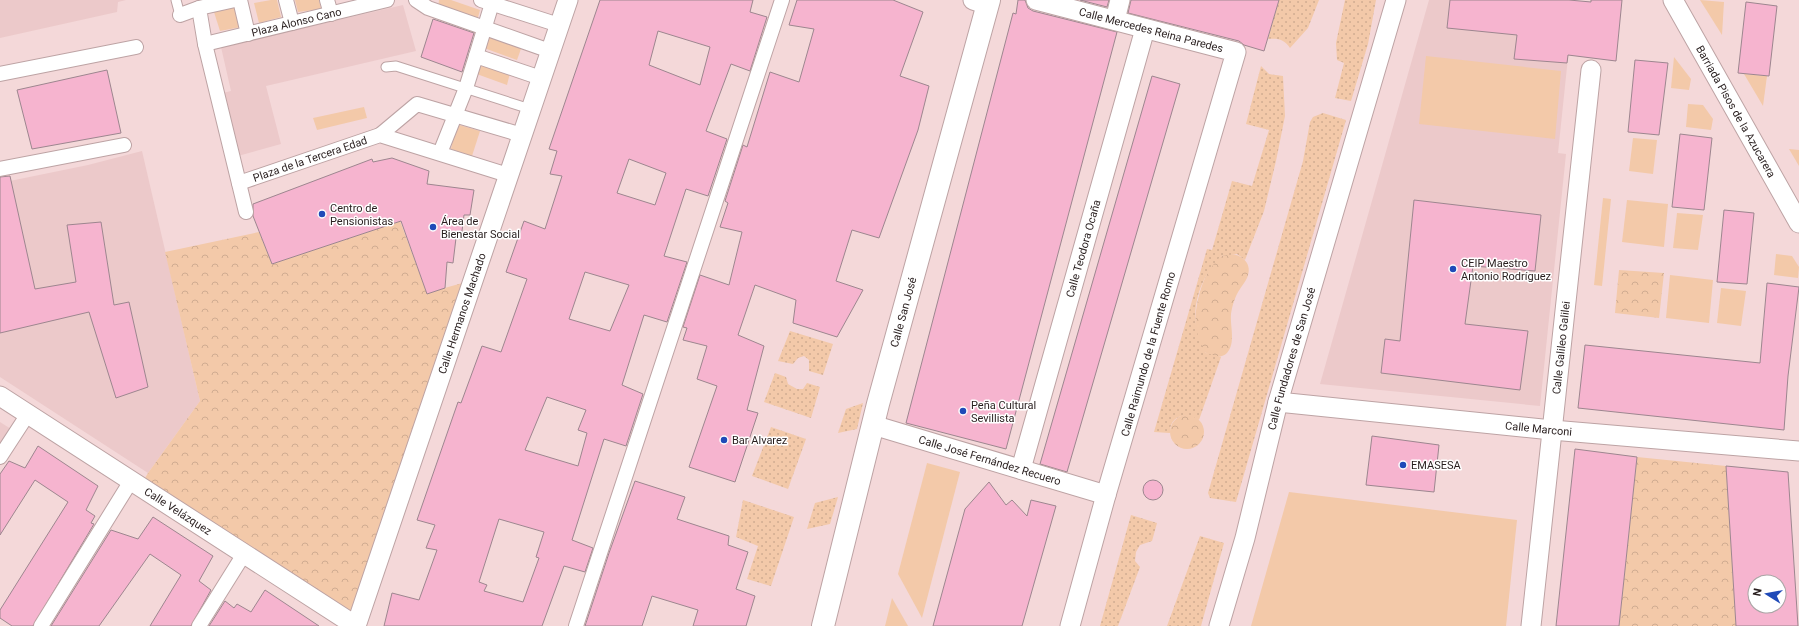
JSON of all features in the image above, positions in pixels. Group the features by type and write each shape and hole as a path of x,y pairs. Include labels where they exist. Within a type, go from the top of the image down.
{"main road":[{"name":"Calle San José","path":"823,626 873,425 983,2"}],"street":[{"path":"180,15 199,8 235,0"},
{"path":"240,0 248,34"},
{"path":"286,0 292,23"},
{"name":"Plaza Alonso Cano","path":"206,44 292,23 329,7 387,0"},
{"path":"416,0 428,8 550,51"},
{"name":"Calle Hermanos Machado","path":"356,626 568,0"},
{"path":"576,626 782,0"},
{"name":"Calle Mercedes Reina Paredes","path":"1036,0 1236,52 1228,82"},
{"path":"1115,20 1120,0"},
{"name":"Calle Fundadores de San José","path":"1368,93 1387,0"},
{"name":"Calle Fundadores de San José","path":"1219,626 1245,538 1278,402 1396,0"},
{"name":"Barriada Pisos de la Azucarera","path":"1673,0 1799,223"},
{"path":"440,153 466,88 484,28 489,1 559,25"},
{"path":"199,8 206,44 246,212"},
{"name":"Calle Teodora Ocaña","path":"1021,469 1145,28"},
{"path":"0,74 136,47"},
{"path":"476,56 541,78"},
{"name":"Calle Galileo Galilei","path":"1531,626 1591,70"},
{"name":"Calle Raimundo de la Fuente Romo","path":"1070,626 1106,495 1228,82"},
{"name":"Plaza de la Tercera Edad","path":"239,183 380,135 417,104 522,135"},
{"name":"Plaza de la Tercera Edad","path":"380,135 508,175"},
{"path":"0,169 124,145"},
{"name":"Calle Velázquez","path":"0,396 356,626"},
{"name":"Calle Marconi","path":"1278,402 1552,430 1799,451"},
{"path":"0,457 28,414"},
{"name":"Calle José Fernández Recuero","path":"873,425 1106,495"},
{"path":"41,626 131,481"},
{"path":"199,626 244,554"}],"lane":[{"path":"176,0 180,15"},
{"path":"386,67 396,66 530,109"}],"shaded area":[{"path":"0,0 126,0 118,2 117,12 0,38"},
{"name":"CEIP Maestro Antonio Rodríguez","path":"1429,0 1574,0 1558,153 1566,154 1540,406 1320,384"},
{"path":"403,5 416,51 266,86 281,144 238,156 223,93 231,91 221,47"},
{"path":"142,151 200,401 148,473 0,377 0,183 88,165"},
{"path":"0,422 11,429 0,447"}],"green space":[{"path":"277,0 281,17 259,23 254,3"},
{"path":"295,0 319,0 321,9 298,12"},
{"path":"439,0 451,0 480,10 477,21 438,8"},
{"path":"1279,0 1319,0 1308,28 1290,48 1280,40 1268,39"},
{"path":"1345,0 1376,0 1368,44 1351,101 1335,98 1344,63 1337,60 1336,43"},
{"path":"1700,0 1724,2 1722,35"},
{"path":"236,7 241,27 220,31 214,12"},
{"path":"487,34 522,46 517,60 484,48"},
{"path":"1426,56 1561,71 1555,139 1419,124"},
{"path":"1674,57 1691,79 1689,90 1671,88"},
{"path":"478,61 510,73 507,85 474,73"},
{"path":"1261,66 1269,74 1283,76 1285,116 1264,211 1245,260 1237,254 1221,256 1205,277 1200,290 1195,315 1196,328 1200,341 1206,353 1221,357 1199,420 1189,416 1180,417 1172,423 1170,433 1154,432 1207,249 1212,250 1232,181 1252,186 1269,130 1246,124"},
{"path":"1744,74 1767,76 1763,106"},
{"path":"1688,104 1703,105 1713,119 1711,130 1686,127"},
{"path":"364,107 367,118 317,130 313,118"},
{"path":"1323,113 1346,120 1236,502 1210,498 1208,493 1303,161 1310,122 1313,117"},
{"path":"456,124 480,131 472,156 451,149"},
{"path":"1633,138 1657,140 1653,174 1629,171"},
{"path":"1789,149 1799,150 1799,166"},
{"path":"1603,198 1611,199 1602,286 1594,285"},
{"path":"1627,200 1668,204 1664,247 1622,242"},
{"path":"1677,213 1703,215 1698,250 1673,248"},
{"path":"400,221 427,293 473,280 356,626 140,487 148,473 200,401 165,252 259,232 272,264"},
{"path":"1230,254 1242,257 1247,263 1249,271 1247,279 1237,295 1232,308 1232,340 1230,349 1225,355 1216,357 1210,355 1202,348 1197,336 1195,322 1197,306 1200,290 1213,264 1221,256"},
{"path":"1776,254 1792,256 1799,267 1798,278 1774,275"},
{"path":"1619,270 1664,273 1659,318 1615,313"},
{"path":"1670,275 1713,280 1709,323 1666,318"},
{"path":"1721,288 1746,291 1741,326 1717,323"},
{"path":"790,331 833,344 823,375 809,371 809,360 804,356 798,358 793,364 778,361"},
{"path":"775,373 786,377 788,384 797,389 803,389 807,383 820,387 811,418 764,402"},
{"path":"863,403 857,429 838,433 846,409"},
{"path":"1187,415 1193,416 1199,420 1203,426 1203,438 1199,444 1193,448 1187,449 1181,448 1175,444 1171,438 1170,432 1171,426 1175,420 1181,416"},
{"path":"771,427 806,439 788,489 752,476"},
{"path":"1637,457 1726,466 1736,626 1619,626"},
{"path":"927,463 960,472 922,618 898,574"},
{"path":"1289,492 1517,520 1506,626 1251,626"},
{"path":"838,497 830,524 807,529 815,503"},
{"path":"743,500 794,517 771,586 747,579 758,546 736,537"},
{"path":"1131,515 1157,523 1152,541 1140,545 1136,552 1135,561 1140,567 1118,626 1100,626"},
{"path":"1200,536 1224,543 1201,626 1167,626"},
{"path":"892,598 908,626 885,626"}],"building":[{"path":"600,0 753,0 750,12 767,17 750,71 731,64 706,131 727,139 708,196 686,189 664,256 687,262 667,322 644,315 622,385 643,394 626,446 604,439 572,540 593,548 585,572 564,566 542,626 384,626 392,593 419,600 437,550 426,548 435,525 417,520 458,402 461,403 482,346 501,352 527,279 506,272 524,221 545,229 562,176 550,174 557,151 549,149","holes":["658,31 710,47 700,85 649,65","629,159 666,173 655,205 617,193","585,272 629,285 610,331 569,319","547,397 586,410 578,430 587,433 578,466 525,450","499,519 544,532 536,557 539,558 523,602 484,591 487,585 479,582"]},
{"path":"797,0 893,0 923,12 900,76 929,86 918,130 879,238 852,230 836,281 863,290 837,337 793,323 796,300 755,285 738,335 764,346 747,410 758,413 735,482 689,467 717,386 697,379 707,346 683,340 687,328 683,327 700,275 729,285 742,232 720,227 728,203 725,201 743,145 747,147 770,72 799,82 814,29 789,25"},
{"path":"1018,0 1025,0 1028,8 1033,11 1117,32 1006,449 906,423 1013,13 1016,14"},
{"path":"1080,0 1109,0 1107,7"},
{"path":"1131,0 1279,0 1264,51 1244,45 1239,41 1128,13"},
{"path":"1450,0 1569,0 1591,2 1591,0 1622,0 1616,61 1568,55 1567,63 1514,59 1517,35 1447,28"},
{"path":"1746,2 1777,6 1769,76 1738,73"},
{"path":"433,19 474,33 462,72 421,57"},
{"path":"1635,60 1668,63 1659,135 1628,132"},
{"path":"107,70 121,133 32,149 17,90"},
{"path":"1152,76 1180,84 1067,472 1040,464"},
{"path":"1680,134 1712,138 1704,210 1672,207"},
{"path":"392,158 429,171 427,184 474,190 470,215 464,215 461,239 456,238 453,263 447,262 445,288 427,294 401,221 272,264 253,216 253,204 372,159 373,162"},
{"path":"10,176 35,289 76,282 67,225 101,222 114,305 129,302 148,387 116,398 89,312 0,333 0,177"},
{"path":"1414,200 1541,215 1535,271 1473,266 1465,324 1528,331 1520,390 1381,373 1385,339 1400,341"},
{"path":"1724,210 1754,213 1747,284 1717,282"},
{"path":"1767,283 1799,287 1788,376 1784,430 1578,408 1585,345 1760,363"},
{"name":"EMASESA","path":"1372,436 1439,445 1434,492 1366,485"},
{"path":"38,446 98,486 86,510 95,516 91,523 94,524 33,626 12,626 0,618 0,610 68,502 35,480 0,535 0,474 9,461 25,468"},
{"path":"1575,449 1637,457 1619,626 1556,626"},
{"path":"1726,466 1788,472 1798,626 1736,626"},
{"path":"1153,480 1160,483 1163,490 1160,497 1153,500 1146,497 1143,490 1146,483"},
{"path":"635,481 685,497 677,519 729,536 728,545 748,552 736,589 755,596 746,626 693,626 698,610 652,596 642,626 585,626"},
{"path":"989,482 1006,505 1012,500 1027,516 1031,500 1056,506 1022,626 933,626 965,509"},
{"path":"153,517 213,556 199,581 211,590 191,626 150,626 181,575 150,554 99,626 51,626 111,530 138,539"},
{"path":"265,590 319,626 209,626 225,601 234,608 237,604 251,612"}],"place":[{"name":"Centro de Pensionistas","path":"322,214"},
{"name":"Área de Bienestar Social","path":"433,227"},
{"name":"CEIP Maestro Antonio Rodríguez","path":"1453,269"},
{"name":"Peña Cultural Sevillista","path":"963,411"},
{"name":"Bar Alvarez","path":"724,440"},
{"name":"EMASESA","path":"1403,465"}]}
